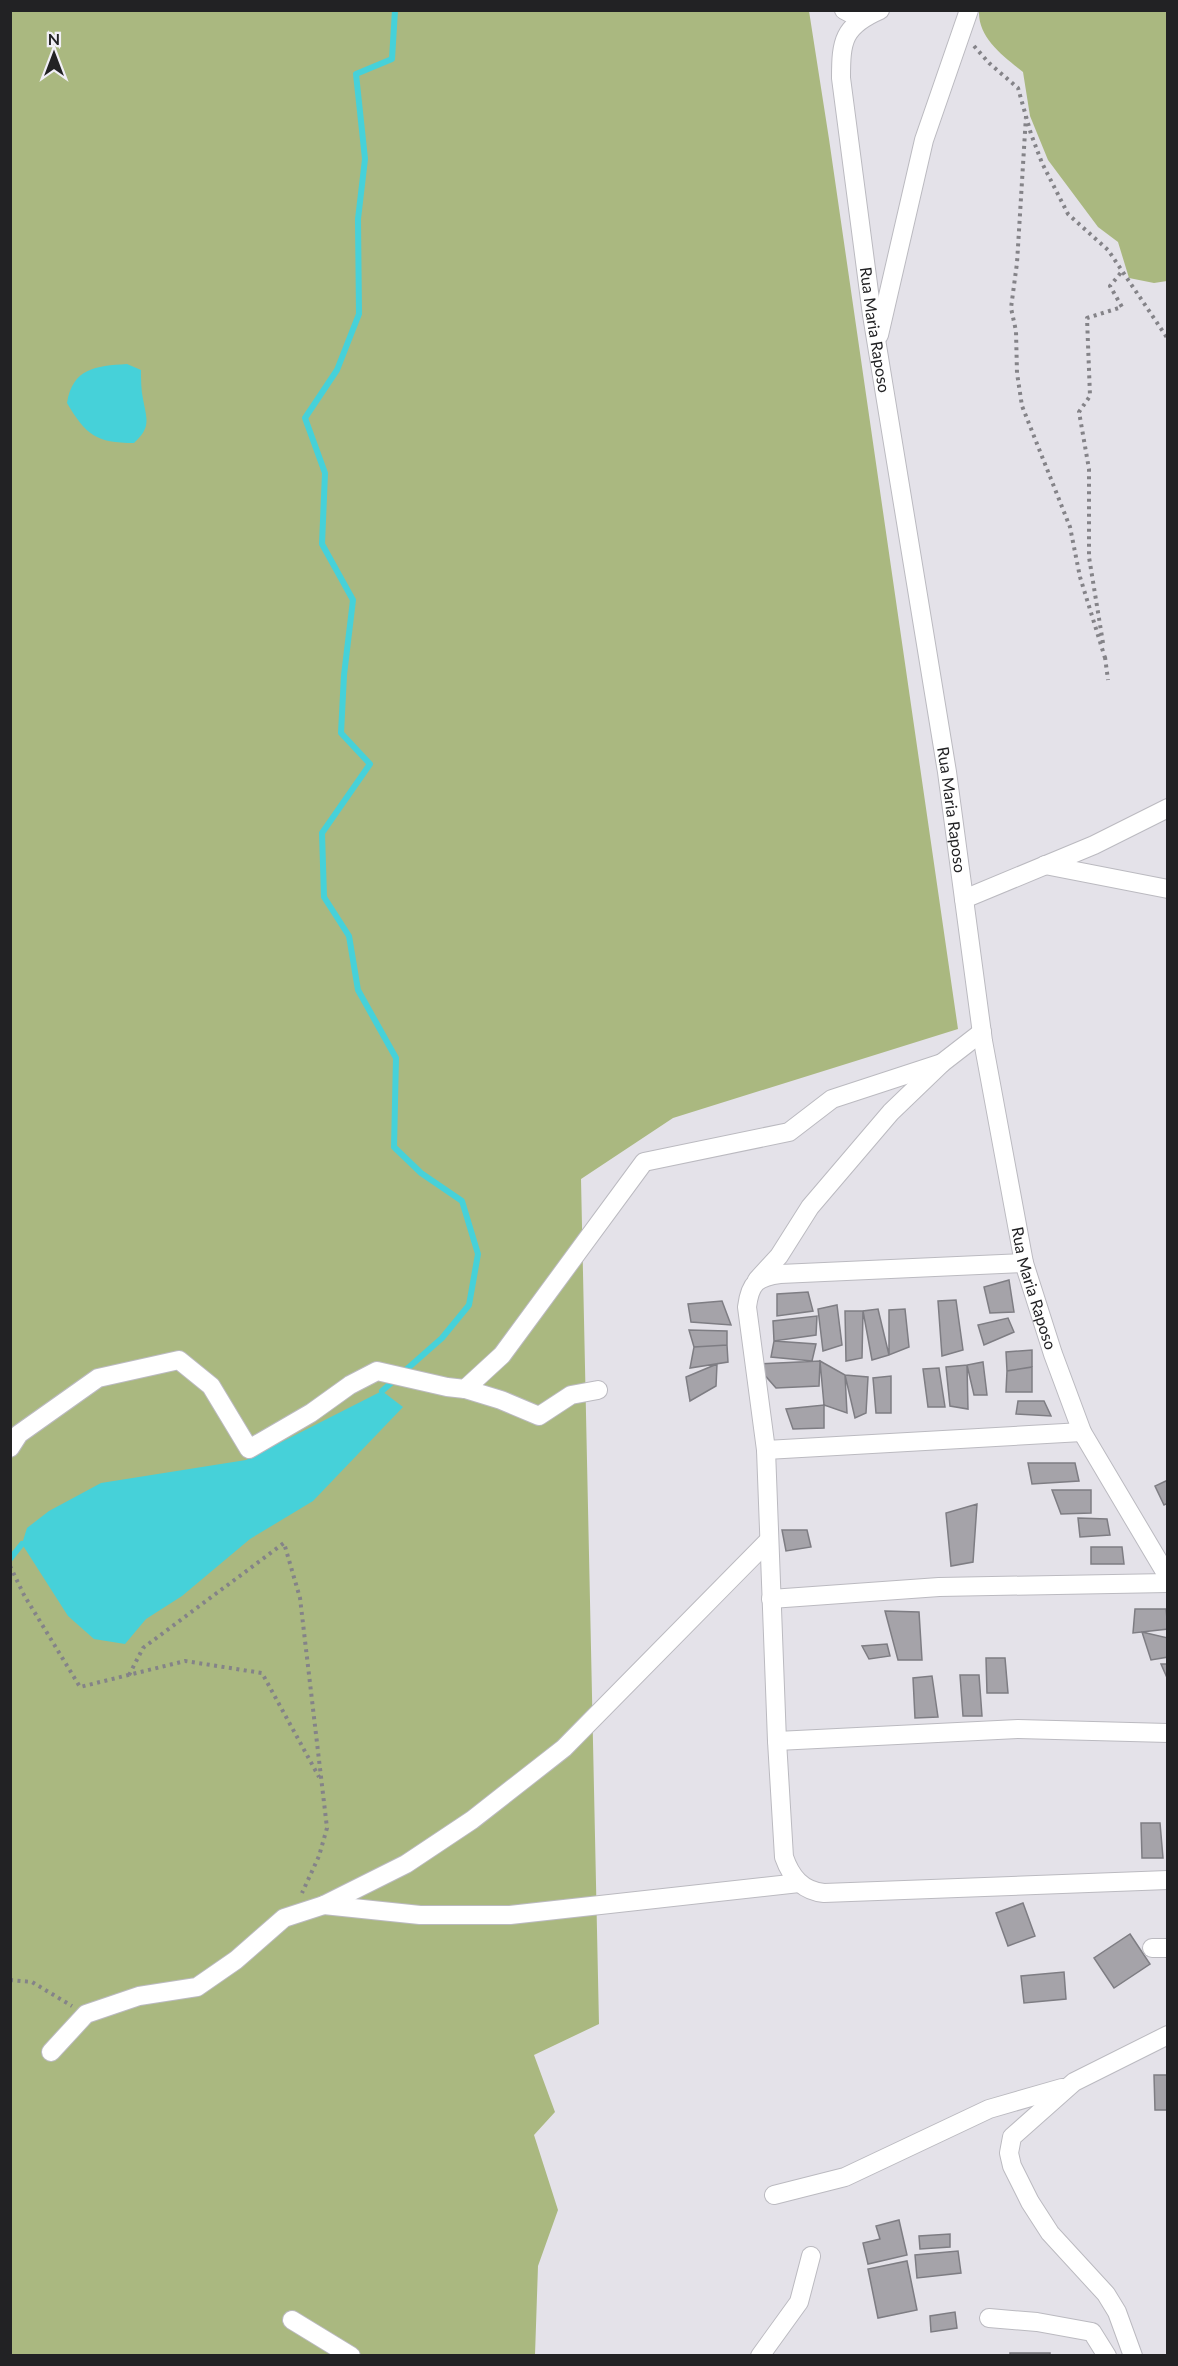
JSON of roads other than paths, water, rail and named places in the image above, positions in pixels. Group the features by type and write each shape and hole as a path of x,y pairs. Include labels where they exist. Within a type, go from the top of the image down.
{"street":[{"path":"844,10 861,19 880,10"},
{"path":"877,344 924,140 969,10"},
{"name":"Rua Maria Raposo","path":"861,19 846,35 841,52 841,78 877,344 948,772 982,1032 1000,1142 1024,1263 1053,1354 1082,1432 1167,1577"},
{"path":"964,898 1094,845 1167,808"},
{"path":"1045,865 1167,889"},
{"path":"982,1032 942,1063 891,1112 810,1207 779,1256 749,1293 747,1307 766,1450 777,1741 784,1857 789,1871 799,1883 812,1892 848,1893 1167,1880"},
{"path":"465,1389 502,1355 644,1162 789,1132 832,1099 942,1063"},
{"path":"754,1284 765,1276 780,1274 1024,1263"},
{"path":"10,1448 18,1434 98,1378 179,1360 211,1386 249,1449 311,1413 350,1384 377,1371 465,1389 501,1400 539,1416 571,1395 598,1390"},
{"path":"766,1450 1082,1432"},
{"path":"51,2052 86,2014 139,1996 196,1987 236,1960 288,1917 324,1905 406,1864 472,1820 564,1748 770,1540"},
{"path":"771,1599 939,1587 1167,1583"},
{"path":"777,1741 1018,1729 1167,1733"},
{"path":"324,1905 420,1915 510,1915 799,1883"},
{"path":"774,2194 845,2176 989,2109 1070,2085 1167,2035"},
{"path":"1070,2085 1012,2137 1009,2153 1012,2166 1041,2219 1106,2294 1117,2312 1133,2355"},
{"path":"760,2355 799,2302 811,2256"},
{"path":"989,2318 1037,2322 1092,2332 1107,2355"},
{"path":"292,2320 350,2355"}],"water":[{"path":"127,364 141,370 145,428 134,443 101,439 80,423 67,403 70,391 74,382 87,371 105,366"},
{"path":"382,1391 403,1407 313,1501 250,1539 182,1596 146,1619 125,1644 94,1639 68,1616 22,1544 27,1528 49,1511 101,1483 246,1460"}],"waterway":[{"path":"382,1391 442,1338 469,1305 478,1254 462,1201 421,1173 394,1147 396,1058 358,990 349,936 324,897 322,833 370,764 341,733 344,675 353,600 322,544 325,473 305,418 337,370 359,314 358,219 365,159 356,74 392,59 395,10"},
{"path":"10,1559 22,1544"}]}
